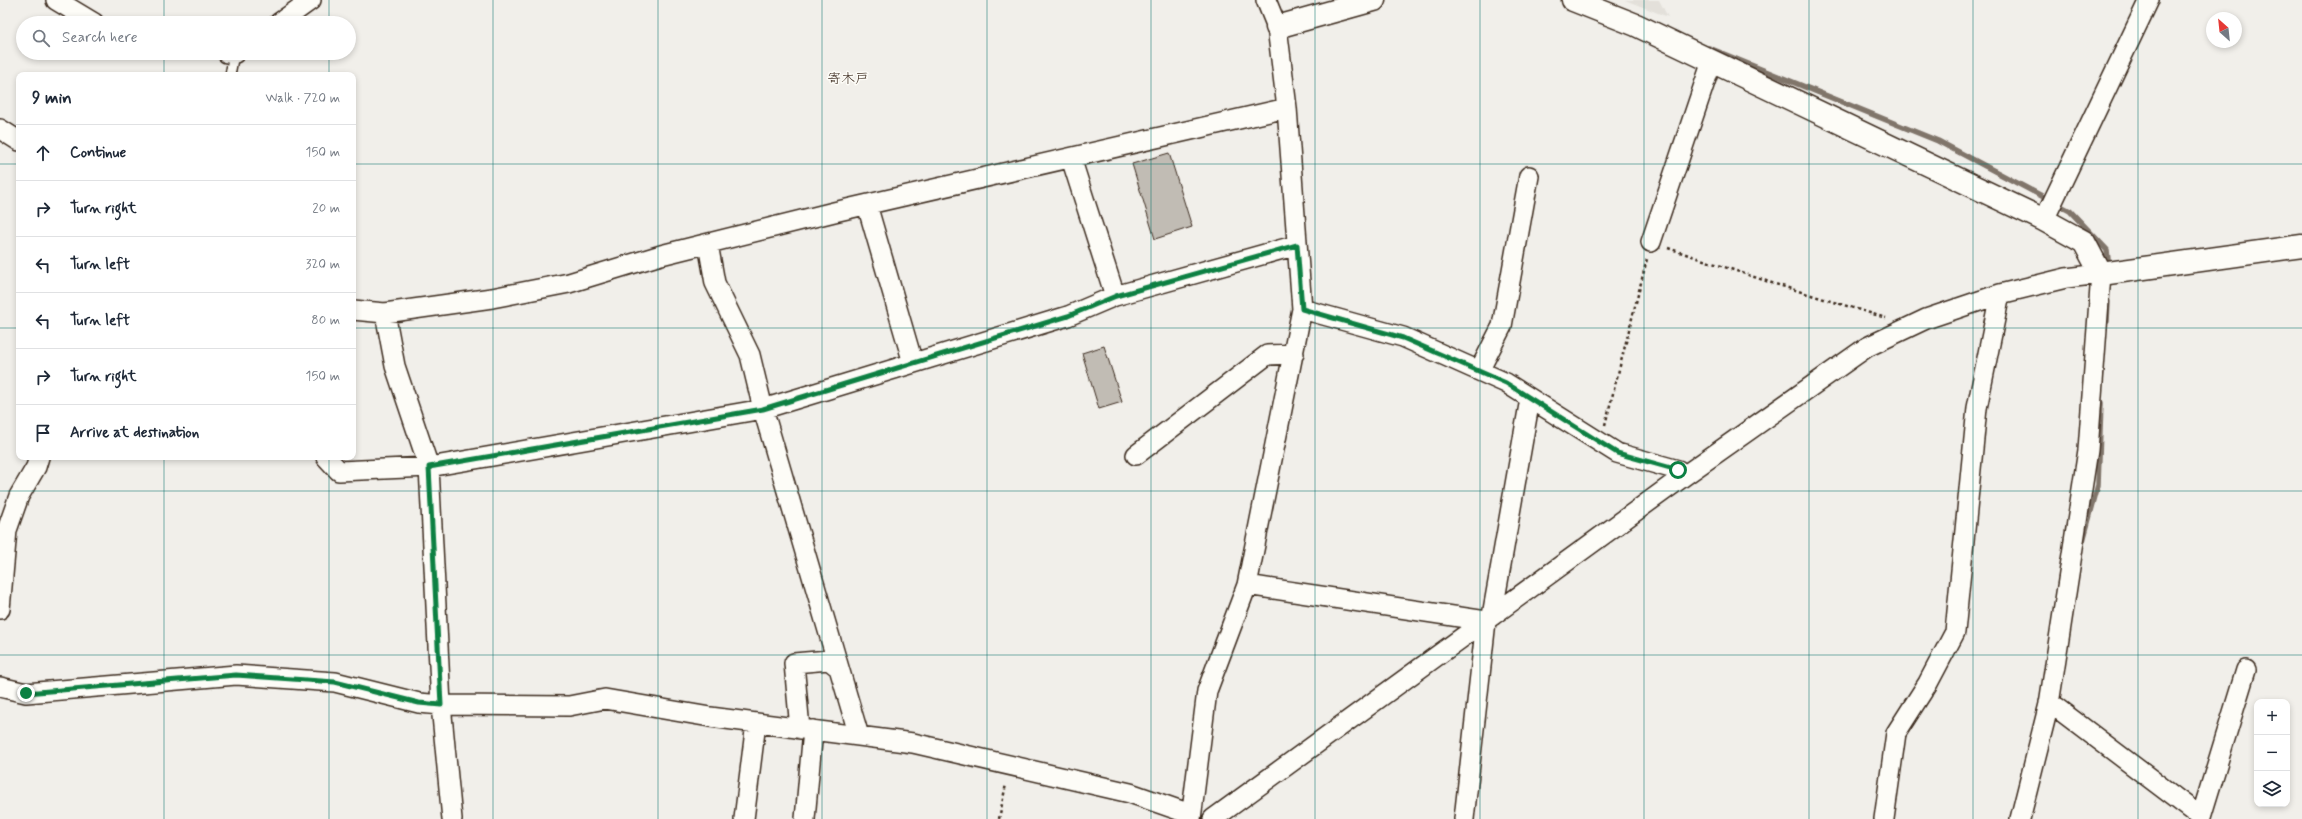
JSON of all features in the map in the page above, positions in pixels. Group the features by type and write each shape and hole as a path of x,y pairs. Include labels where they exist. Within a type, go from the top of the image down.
{"street":[{"path":"56,0 82,16"},
{"path":"289,16 311,0"},
{"path":"0,687 26,693 236,675 335,682 419,703 441,705 569,706 605,699 710,717 913,743 1130,793 1190,817 1207,690 1247,585 1302,309 1287,108 1277,27 1266,0"},
{"path":"1277,27 1374,0"},
{"path":"1573,0 1636,25 2044,220 2084,242 2102,274 2088,450 2049,702 2020,819"},
{"path":"2044,220 2149,0"},
{"path":"1651,242 1712,61"},
{"path":"356,310 385,313 492,298 569,283 708,244 867,205 1287,108"},
{"path":"0,129 16,139"},
{"path":"1071,158 1116,296"},
{"path":"1479,371 1502,326 1529,176"},
{"path":"867,205 913,363"},
{"path":"708,244 715,283 750,355 763,409 859,736"},
{"path":"329,460 339,471 429,467 763,409 1068,316 1116,296 1297,245"},
{"path":"1213,819 1684,476 1867,348 1926,319 2000,294 2066,278 2302,246"},
{"path":"1884,819 1896,733 1928,684 1955,632 1977,408 2000,294"},
{"path":"1302,309 1403,338 1479,371 1506,383 1617,453 1678,470 1684,476"},
{"path":"385,313 395,366 429,467 441,705 452,819"},
{"path":"1136,455 1267,355 1294,354"},
{"path":"1464,819 1489,618 1530,399"},
{"path":"0,609 7,530 19,496 36,467 38,460"},
{"path":"1247,585 1489,618"},
{"path":"805,819 806,729 794,663 829,660 839,668"},
{"path":"2049,702 2201,817 2246,670"},
{"path":"744,819 756,723"}],"lane":[{"path":"230,72 231,60"}],"path":[{"path":"1600,443 1651,242 1772,283 1880,315 1909,328"},
{"path":"999,819 1009,765"}],"shaded area":[{"path":"1625,0 1659,0 1668,17"}],"building":[{"path":"1169,153 1192,227 1155,239 1132,164"},
{"path":"1104,346 1122,402 1099,409 1082,353"}],"waterway":[{"path":"1709,48 1938,141 2070,211 2107,250 2109,269"},
{"path":"2107,321 2108,302"},
{"path":"2083,541 2098,485 2101,403"}],"district":[{"name":"寄木戸","path":"848,79"}],"route":[{"path":"26,693 236,675 335,682 419,703 441,705 429,467 763,409 1068,316 1116,296 1297,245 1302,309 1403,338 1506,383 1617,453 1678,470"}]}
